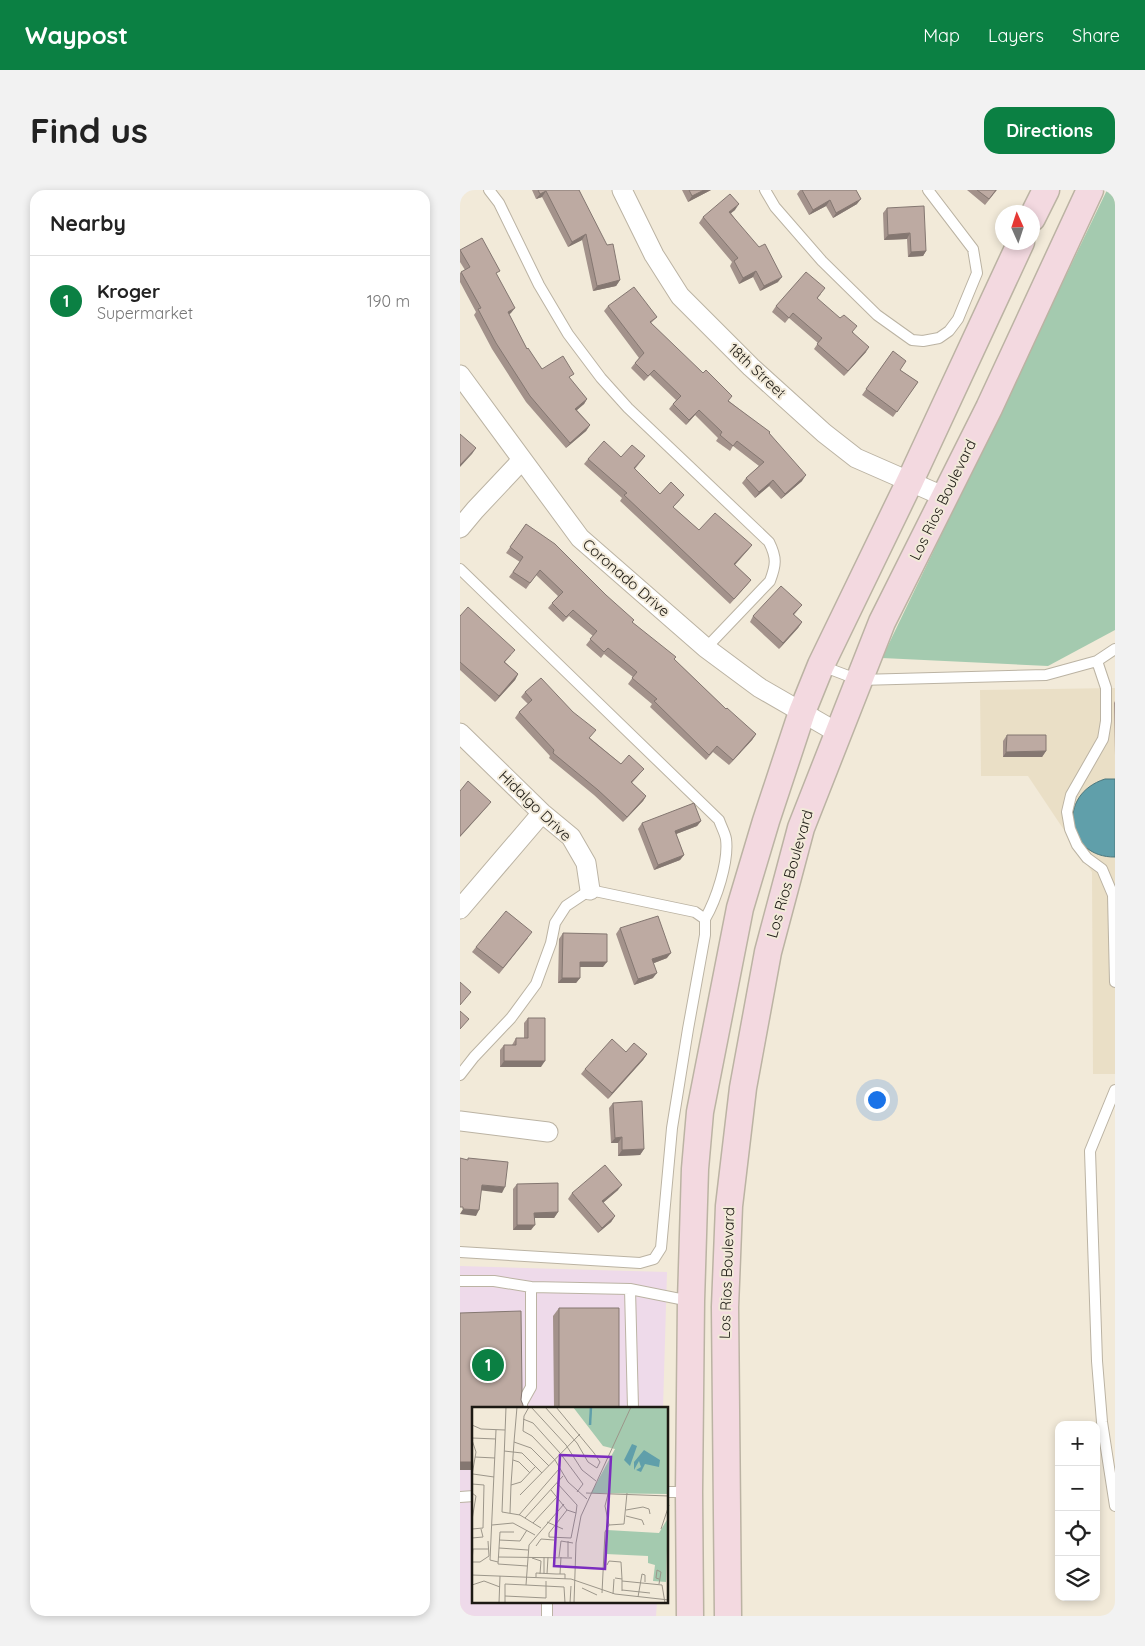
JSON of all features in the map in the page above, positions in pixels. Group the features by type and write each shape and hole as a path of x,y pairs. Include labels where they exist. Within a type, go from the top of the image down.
{"main road":[{"path":"1038,205 1046,190"},
{"name":"Los Rios Boulevard","path":"728,1616 725,1307 729,1206 742,1098 768,952 801,828 882,622 989,408 1090,190"},
{"path":"690,1616 678,1492 691,1301 695,1169 700,1112 740,908 802,712 821,665 910,481 1017,250"},
{"path":"691,1301 725,1307"},
{"path":"678,1492 728,1490"}],"street":[{"name":"18th Street","path":"622,190 654,255 680,296 751,367 824,433 856,458 945,497"},
{"name":"Coronado Drive","path":"460,375 580,538 706,648 760,688 838,733"},
{"path":"460,528 474,510 522,460"},
{"name":"Hidalgo Drive","path":"460,733 542,812 571,837 586,863 590,890"},
{"path":"460,909 542,812"},
{"path":"460,1121 548,1132"}],"lane":[{"path":"489,190 499,203 539,285 568,334 601,378 628,408 769,542 775,553 775,568 770,582 706,648"},
{"path":"765,190 775,207 822,261 877,315 912,340 923,341 939,338 949,331 958,318 977,273 973,249 928,190"},
{"path":"460,569 720,820 726,840 724,864 714,903 705,919 705,935 672,1128 661,1248 654,1259 640,1263 460,1252"},
{"path":"821,665 859,680 1046,675 1097,661 1115,650"},
{"path":"1097,661 1106,688 1106,721 1103,739 1071,795 1067,812 1070,829 1077,845 1087,858 1102,869 1114,896 1115,982"},
{"path":"460,1075 474,1057 511,1018 536,984 551,943 554,923 566,906 590,890 695,912 705,919"},
{"path":"1115,1090 1090,1151 1097,1361 1102,1422 1115,1506"},
{"path":"460,1281 494,1281 531,1287 630,1289 691,1301"},
{"path":"522,1407 522,1403 531,1386 531,1287"},
{"path":"630,1289 633,1407"}],"shaded area":[{"path":"1115,688 1115,1074 1093,1074 1092,872 1028,776 981,776 980,690"},
{"path":"460,1266 667,1272 663,1407 472,1407 472,1604 657,1604 656,1616 460,1616"}],"green space":[{"path":"1107,190 1115,190 1115,630 1048,666 882,658"}],"water":[{"path":"1105,779 1115,779 1115,857 1099,855 1086,847 1078,837 1073,824 1074,811 1079,798 1089,787"}],"building":[{"path":"538,190 579,190 607,245 613,244 620,280 597,286 586,234 572,242 546,191 540,194"},
{"path":"689,190 704,190 692,196"},
{"path":"802,190 856,190 861,199 836,213 830,200 813,210"},
{"path":"977,190 996,190 989,199"},
{"path":"730,194 739,204 729,212 759,247 765,244 782,277 764,286 756,271 743,278 734,261 738,258 703,217"},
{"path":"924,206 926,251 911,252 910,233 888,235 887,208"},
{"path":"482,238 500,271 496,273 515,308 508,312 527,349 542,369 563,356 574,374 569,377 587,399 575,409 590,425 570,443 530,396 496,343 478,309 481,308 461,272 470,267 460,250"},
{"path":"806,272 825,288 817,298 840,318 844,315 857,326 852,332 869,347 848,371 817,344 822,338 793,313 789,318 776,306"},
{"path":"634,287 657,317 650,322 703,373 706,370 732,396 728,401 770,432 806,475 785,494 773,480 759,492 746,478 764,462 737,441 733,446 720,435 722,432 699,410 689,420 673,404 681,396 654,370 648,376 635,363 644,353 608,306"},
{"path":"893,351 906,361 900,370 918,382 897,412 866,389"},
{"path":"460,434 476,448 460,465"},
{"path":"604,441 621,457 632,445 645,456 634,468 660,494 671,482 684,495 673,507 699,530 715,513 752,545 734,564 751,580 734,599 624,495 627,493 588,459"},
{"path":"526,524 555,544 634,620 632,622 676,657 674,659 726,709 756,734 733,760 717,746 709,755 654,701 657,699 632,678 637,672 608,648 604,652 590,639 597,631 573,610 566,617 552,603 563,592 540,570 530,583 513,572 523,557 510,547"},
{"path":"781,586 802,605 793,614 802,622 783,643 753,616"},
{"path":"468,607 515,650 504,662 518,674 499,696 460,662 460,616"},
{"path":"541,678 573,712 596,730 589,738 621,764 629,755 644,769 631,782 646,796 627,817 553,753 554,750 519,712 532,700 525,692"},
{"path":"1007,735 1046,735 1046,751 1006,752"},
{"path":"468,781 491,802 460,836 460,791"},
{"path":"694,803 701,821 675,831 684,855 658,865 642,823"},
{"path":"506,911 532,932 503,968 476,947"},
{"path":"658,916 671,953 652,959 657,973 638,979 620,928"},
{"path":"563,933 607,934 607,962 580,962 580,978 562,978"},
{"path":"460,982 471,992 460,1005"},
{"path":"460,1011 469,1019 460,1029"},
{"path":"528,1018 545,1018 545,1061 504,1061 504,1045 516,1045 516,1038 528,1038"},
{"path":"612,1039 626,1052 634,1043 647,1054 612,1093 585,1069"},
{"path":"642,1101 644,1149 622,1150 622,1137 615,1138 613,1103"},
{"path":"460,1158 508,1162 505,1187 482,1185 479,1210 463,1209 463,1207 460,1207"},
{"path":"605,1165 622,1185 602,1201 615,1216 602,1228 572,1193"},
{"path":"558,1183 558,1212 534,1213 535,1225 517,1225 517,1184"},
{"path":"559,1308 619,1308 619,1407 559,1407"},
{"path":"521,1311 521,1400 523,1407 472,1407 472,1462 460,1462 460,1313"}],"place":[{"name":"Kroger","path":"488,1365"}]}
